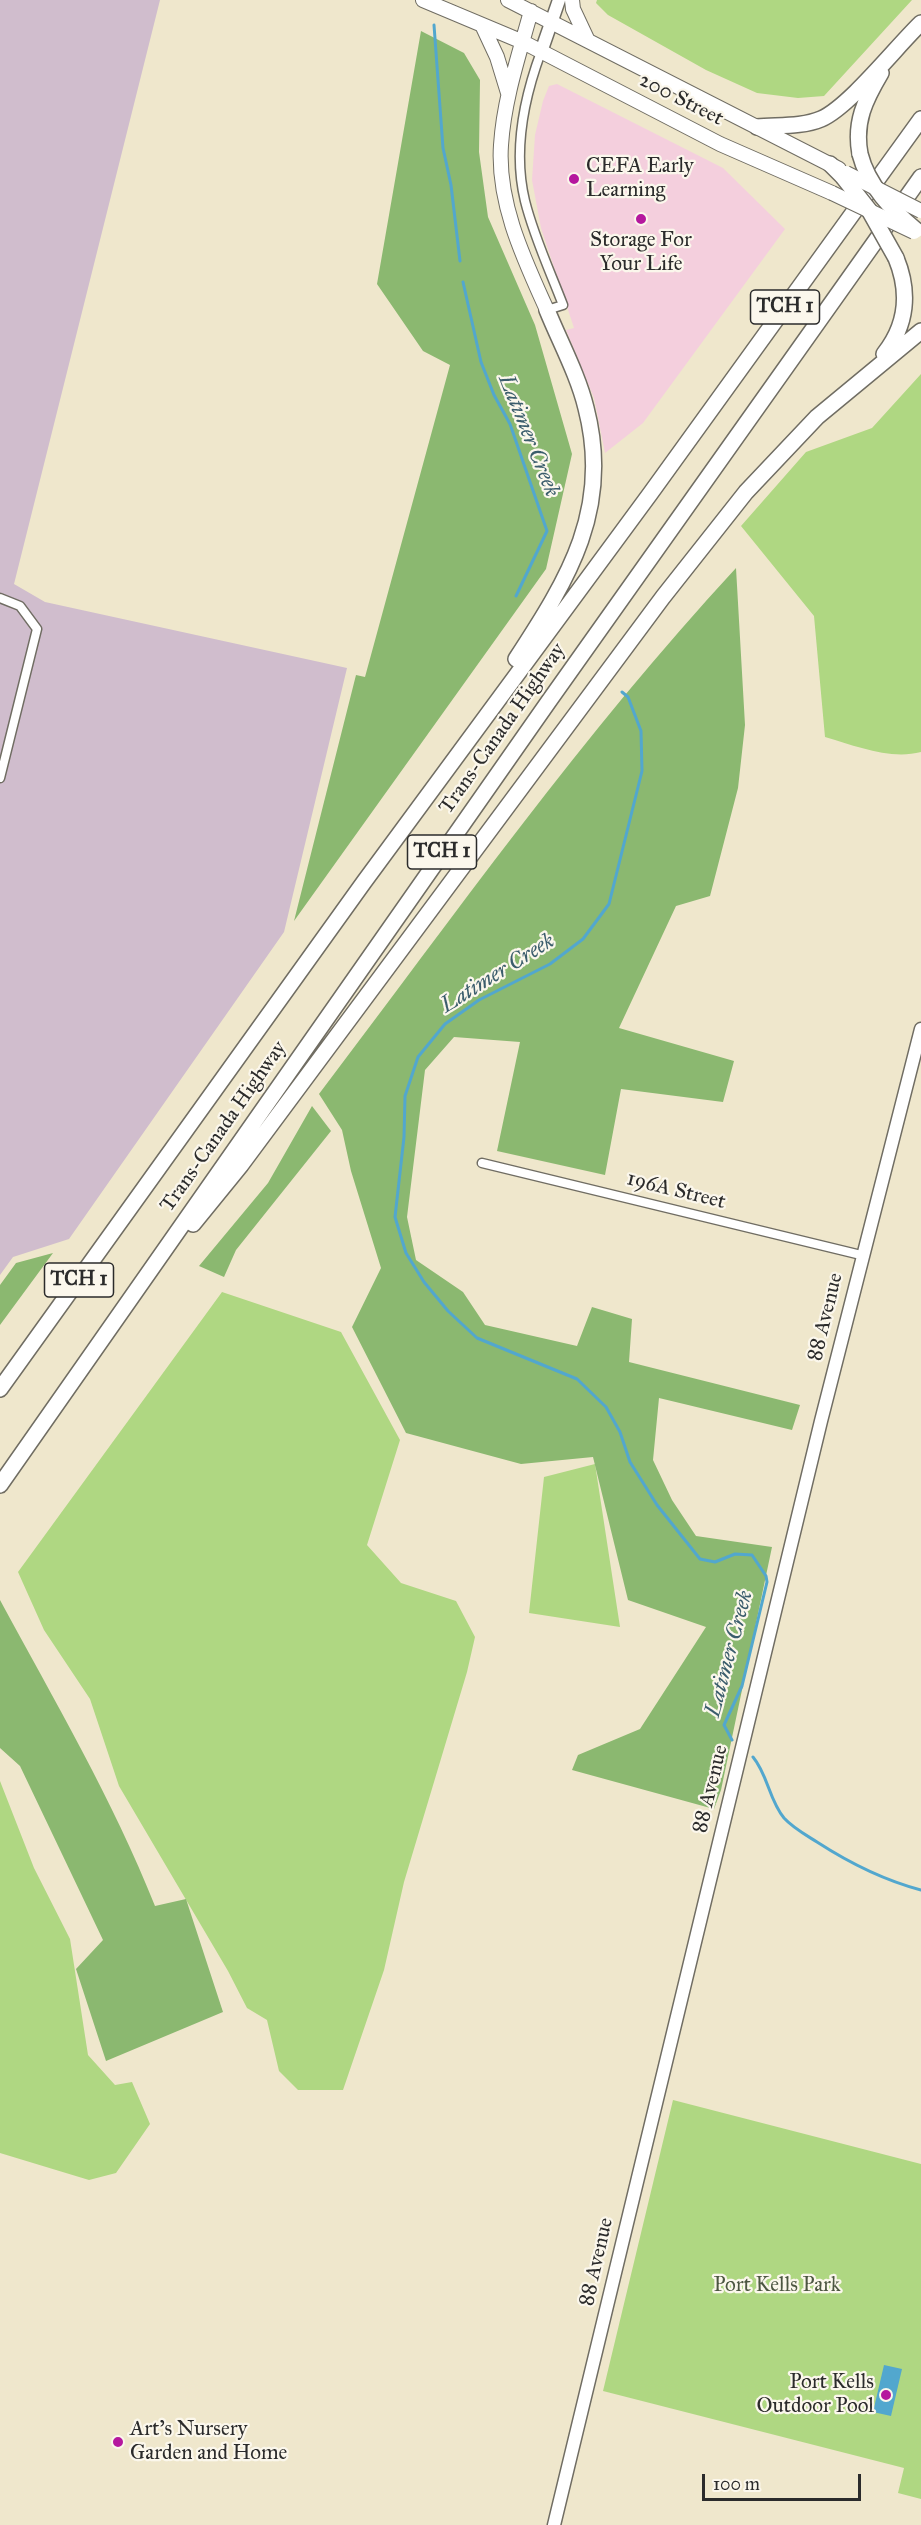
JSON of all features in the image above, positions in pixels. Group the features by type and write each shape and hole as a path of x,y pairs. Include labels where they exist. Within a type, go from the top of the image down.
{"highway":[{"path":"757,127 808,123 824,118 849,99 921,23"},
{"path":"896,47 862,109 857,127 860,154 875,187 890,206 918,233"},
{"name":"Trans-Canada Highway","path":"0,1389 433,787 650,494 921,119"},
{"path":"830,164 845,175 869,210 896,258 905,286 904,313 892,344 868,372"},
{"name":"Trans-Canada Highway","path":"0,1485 535,720 921,177"},
{"path":"433,787 557,597 574,561 589,515 593,478 590,425 583,398 547,310"},
{"path":"124,1308 241,1165 574,716 719,525 775,459 817,417 868,372 921,331"}],"main road":[{"name":"200 Street","path":"423,0 523,42 720,144 918,233"},
{"name":"200 Street","path":"508,0 533,6 552,22 830,164"},
{"path":"541,51 559,0"},
{"path":"572,0 573,9 588,41"},
{"path":"533,6 509,95 501,147 508,212 547,310"},
{"path":"483,27 497,57 509,95"},
{"path":"845,175 875,187 921,211"},
{"name":"88 Avenue","path":"554,2525 861,1255 921,1029"}],"street":[{"path":"541,51 526,100 522,127 521,176 531,222 563,305 547,310"},
{"path":"0,598 20,606 37,629 0,778"},
{"name":"196A Street","path":"482,1162 861,1255"}],"shaded area":[{"path":"0,0 160,0 14,584 45,602 347,668 284,932 69,1239 13,1257 0,1275"},
{"path":"557,84 723,168 785,229 643,423 605,453 594,398 566,330 574,328 541,228 532,180 535,135 543,101 549,86"}],"green space":[{"path":"597,0 912,0 824,96 798,98 757,93 706,70 608,15 596,3"},
{"path":"421,31 464,53 480,80 479,152 488,217 535,325 572,454 546,569 294,921 356,675 365,677 450,365 423,351 377,284"},
{"path":"921,374 921,752 897,754 873,751 825,737 814,616 741,526 806,452 872,428"},
{"path":"736,568 745,725 738,788 710,896 676,906 619,1028 734,1061 723,1102 621,1089 605,1175 497,1151 520,1042 454,1037 425,1070 407,1217 416,1260 463,1292 485,1325 577,1346 592,1307 632,1319 629,1362 800,1405 792,1430 659,1398 653,1460 672,1500 696,1536 772,1547 721,1790 714,1809 572,1770 578,1755 640,1729 706,1627 628,1600 593,1457 521,1464 406,1433 352,1327 381,1268 351,1171 342,1130 319,1094 573,760 680,630"},
{"path":"312,1106 331,1131 236,1250 224,1277 199,1266 268,1183"},
{"path":"53,1253 0,1325 0,1285 16,1263"},
{"path":"222,1292 341,1332 400,1440 367,1545 401,1583 456,1601 475,1637 467,1672 404,1882 384,1970 343,2090 298,2090 279,2071 267,2020 247,2008 228,1971 119,1786 90,1699 44,1630 18,1572"},
{"path":"595,1464 620,1627 529,1613 544,1477"},
{"path":"0,1600 102,1789 155,1906 186,1899 223,2012 106,2061 76,1969 103,1940 20,1766 0,1748"},
{"path":"0,1781 34,1868 70,1939 88,2055 115,2085 132,2082 150,2124 116,2173 89,2180 0,2153"},
{"name":"Port Kells Park","path":"673,2100 921,2164 921,2499 898,2493 904,2468 603,2391"}],"water":[{"path":"884,2365 902,2369 891,2416 873,2412"}],"waterway":[{"name":"Latimer Creek","path":"434,25 443,148 451,185 460,261"},
{"name":"Latimer Creek","path":"463,282 481,362 494,395 510,424 547,531 516,596"},
{"name":"Latimer Creek","path":"622,692 628,697 641,731 642,771 609,904 583,939 550,964 479,1000 445,1024 418,1057 405,1096 404,1137 395,1217 406,1253 424,1282 448,1311 477,1338 577,1379 606,1407 620,1432 630,1462 657,1505 700,1559 715,1562 735,1554 752,1555 766,1576 767,1582 742,1686 724,1725 732,1740"},
{"name":"Latimer Creek","path":"753,1757 779,1811 791,1825 855,1864 880,1876 921,1890"}],"place":[{"name":"CEFA Early Learning","path":"574,179"},
{"name":"Storage For Your Life","path":"641,219"},
{"name":"Port Kells Outdoor Pool","path":"886,2395"},
{"name":"Art's Nursery Garden and Home","path":"118,2442"}]}
